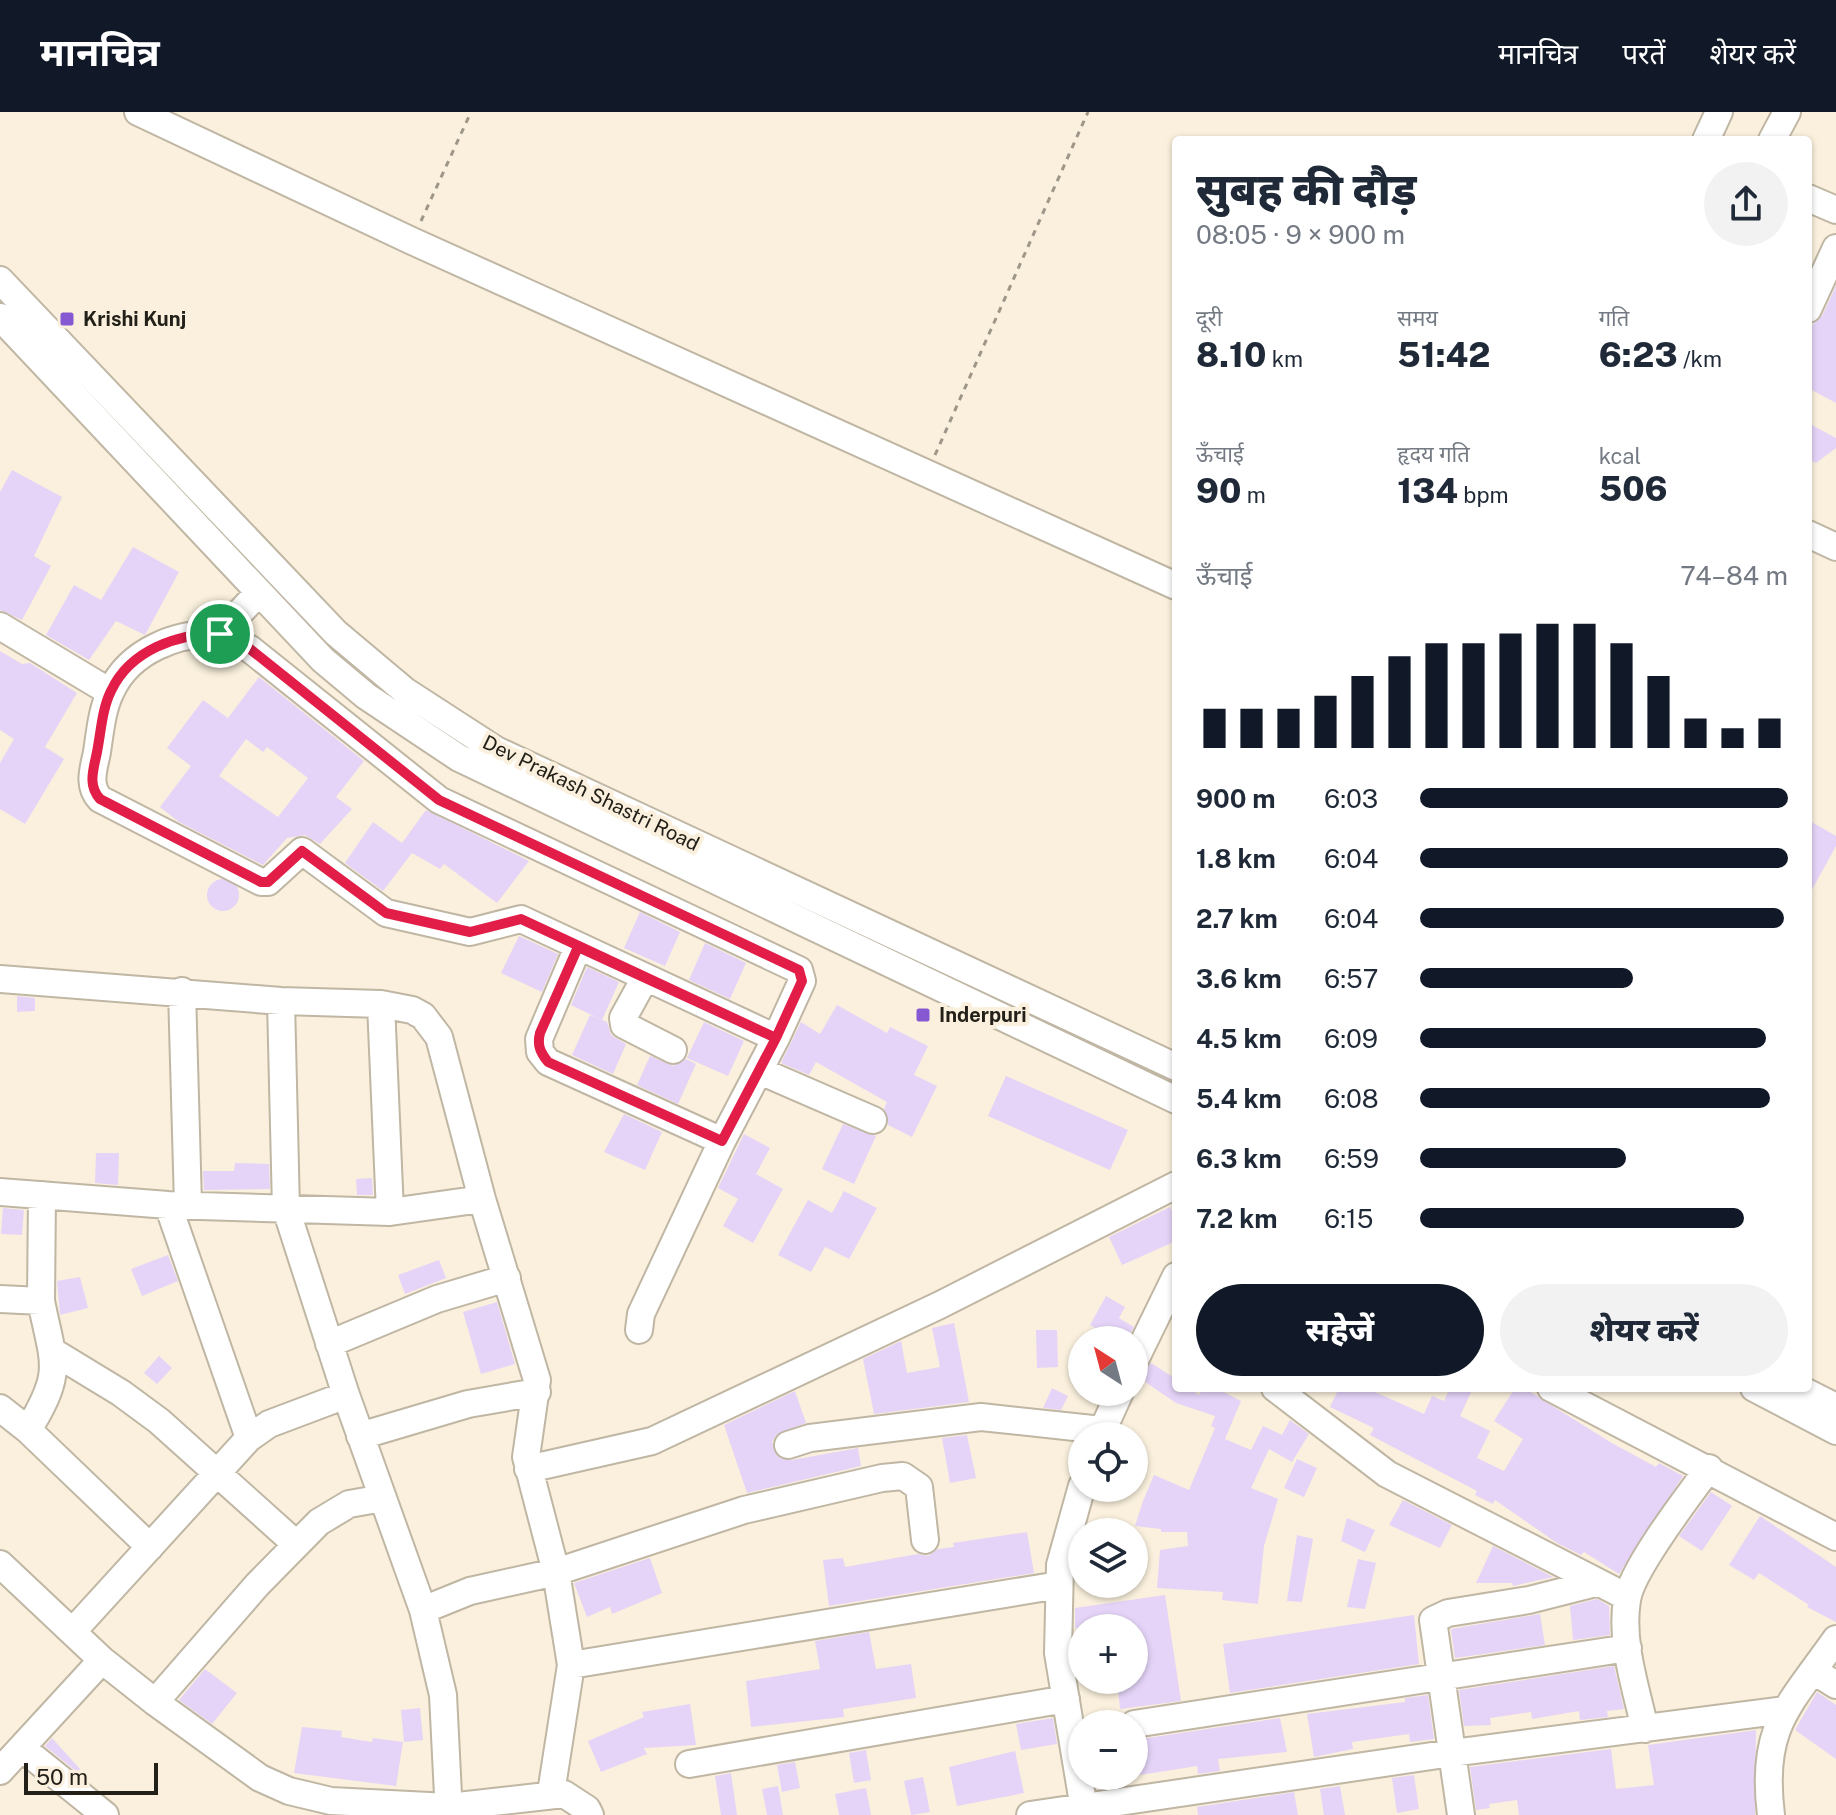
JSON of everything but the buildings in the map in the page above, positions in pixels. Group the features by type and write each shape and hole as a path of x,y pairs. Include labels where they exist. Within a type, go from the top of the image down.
{"street":[{"path":"138,112 412,241 1172,584"},
{"path":"1708,136 1719,112"},
{"path":"1774,136 1787,112"},
{"path":"1812,200 1836,210"},
{"path":"1812,300 1836,248"},
{"name":"Dev Prakash Shastri Road","path":"0,280 336,633 405,691 496,750 1172,1065"},
{"name":"Dev Prakash Shastri Road","path":"0,317 344,678 459,758 1172,1098"},
{"path":"1812,536 1836,547"},
{"path":"220,634 259,592"},
{"path":"0,626 110,692"},
{"path":"639,1330 643,1308 722,1141 760,1071 776,1038 802,981 799,970 439,800 250,649 220,634 178,637 154,648 129,668 110,692 92,777 100,799 261,882 268,882 302,851 386,913 470,932 521,919 776,1038"},
{"path":"578,947 540,1033 539,1046 543,1057 548,1062 722,1141"},
{"path":"645,978 623,1018 624,1025 673,1050"},
{"path":"0,979 281,1001 381,1004 412,1010 431,1024 439,1037 482,1199 537,1380 527,1445 528,1469 556,1572 571,1665 551,1793"},
{"path":"182,991 178,1204 249,1438"},
{"path":"281,1001 286,1209 360,1436 423,1610 443,1695 449,1811"},
{"path":"381,1004 390,1212"},
{"path":"760,1071 873,1120"},
{"path":"528,1469 652,1441 940,1305 1172,1187"},
{"path":"0,1192 178,1204 390,1212 482,1199"},
{"path":"28,1430 53,1382 52,1351 41,1301 42,1195"},
{"path":"329,1344 437,1299 507,1278"},
{"path":"1148,1337 1172,1294"},
{"path":"0,1299 41,1301"},
{"path":"52,1351 121,1393 296,1544"},
{"path":"360,1436 468,1404 537,1392"},
{"path":"1280,1392 1387,1474 1627,1597"},
{"path":"1559,1392 1836,1537"},
{"path":"1762,1392 1836,1431"},
{"path":"1806,1392 1836,1407"},
{"path":"73,1631 249,1438 269,1424 346,1395"},
{"path":"0,1408 28,1430 150,1547"},
{"path":"788,1445 810,1438 981,1417 1068,1429"},
{"path":"1645,1729 1628,1648 1627,1597 1667,1526 1709,1468"},
{"path":"423,1610 470,1591 556,1572 744,1510 882,1478 903,1476 919,1487 925,1540"},
{"path":"155,1702 296,1544 333,1512 383,1498"},
{"path":"1070,1710 1058,1653 1059,1585 1064,1546 1077,1502"},
{"path":"0,1564 102,1660 155,1702 260,1778 289,1791 331,1801 449,1811 551,1793 574,1799 590,1815"},
{"path":"1461,1815 1439,1675 1433,1625 1437,1616 1529,1600 1596,1583"},
{"path":"571,1665 1059,1585"},
{"path":"1771,1815 1767,1781 1771,1740 1785,1710 1825,1678 1836,1639"},
{"path":"1148,1722 1628,1648"},
{"path":"0,1771 102,1660"},
{"path":"689,1764 1066,1699"},
{"path":"1030,1815 1085,1811 1452,1753 1785,1710"},
{"path":"22,1748 102,1814"},
{"path":"1083,1790 1085,1811"}],"path":[{"path":"412,241 471,112"},
{"path":"927,473 1088,112"}],"place":[{"name":"Krishi Kunj","path":"67,319"},
{"name":"Inderpuri","path":"923,1015"}],"route":[{"path":"220,634 178,637 165,642 141,655 118,679 105,710 92,777 95,794 261,882 274,878 297,852 302,851 393,916 470,932 521,919 776,1038 722,1141 548,1062 543,1057 539,1046 540,1033 578,947 776,1038 802,981 803,975 799,970 439,800 250,649 220,634"}]}
